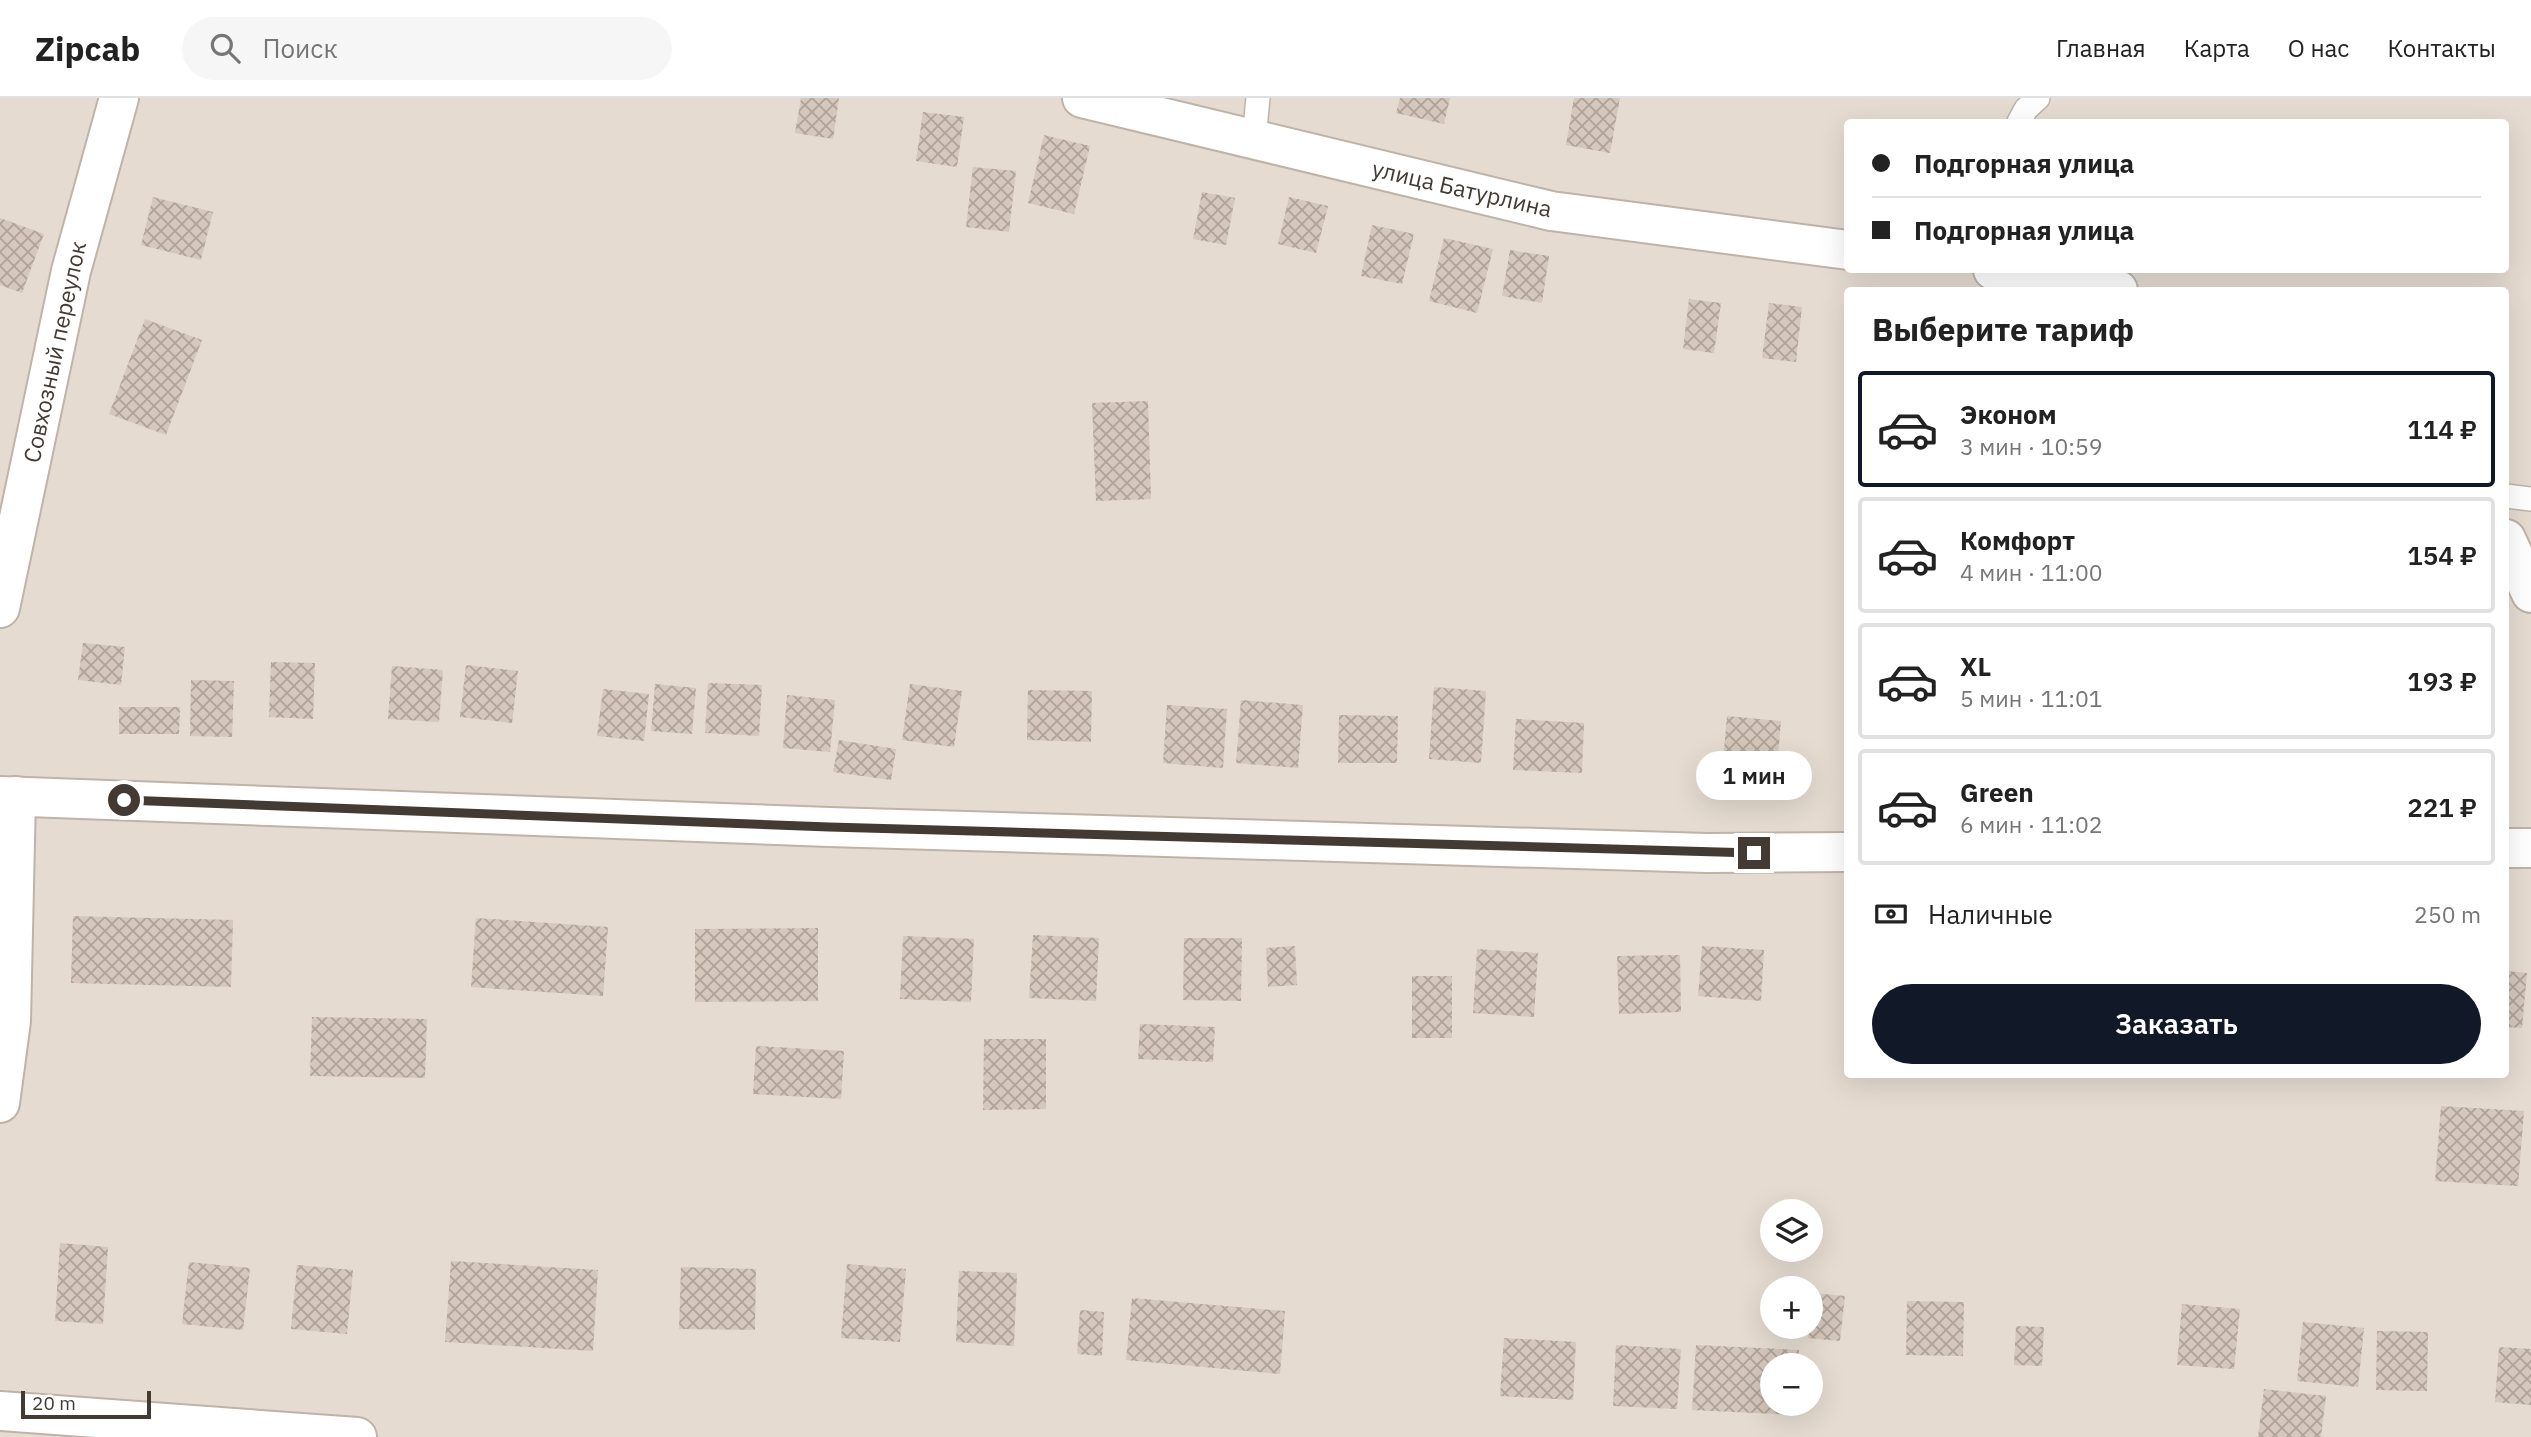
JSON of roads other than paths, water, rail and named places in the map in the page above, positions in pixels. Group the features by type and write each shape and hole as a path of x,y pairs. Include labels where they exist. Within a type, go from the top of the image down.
{"street":[{"name":"Совхозный переулок","path":"0,608 71,271 119,98"},
{"name":"улица Батурлина","path":"1082,98 1551,211 1844,249"},
{"path":"2012,273 2099,287"},
{"path":"2509,545 2531,593"},
{"path":"0,1103 11,1021 8,796 843,828 1707,853 1844,852"},
{"path":"2509,848 2531,848"},
{"path":"0,1411 357,1437"}],"lane":[{"path":"1254,139 1258,98"},
{"path":"2021,119 2026,109 2038,98"},
{"path":"2509,496 2531,499"}]}
